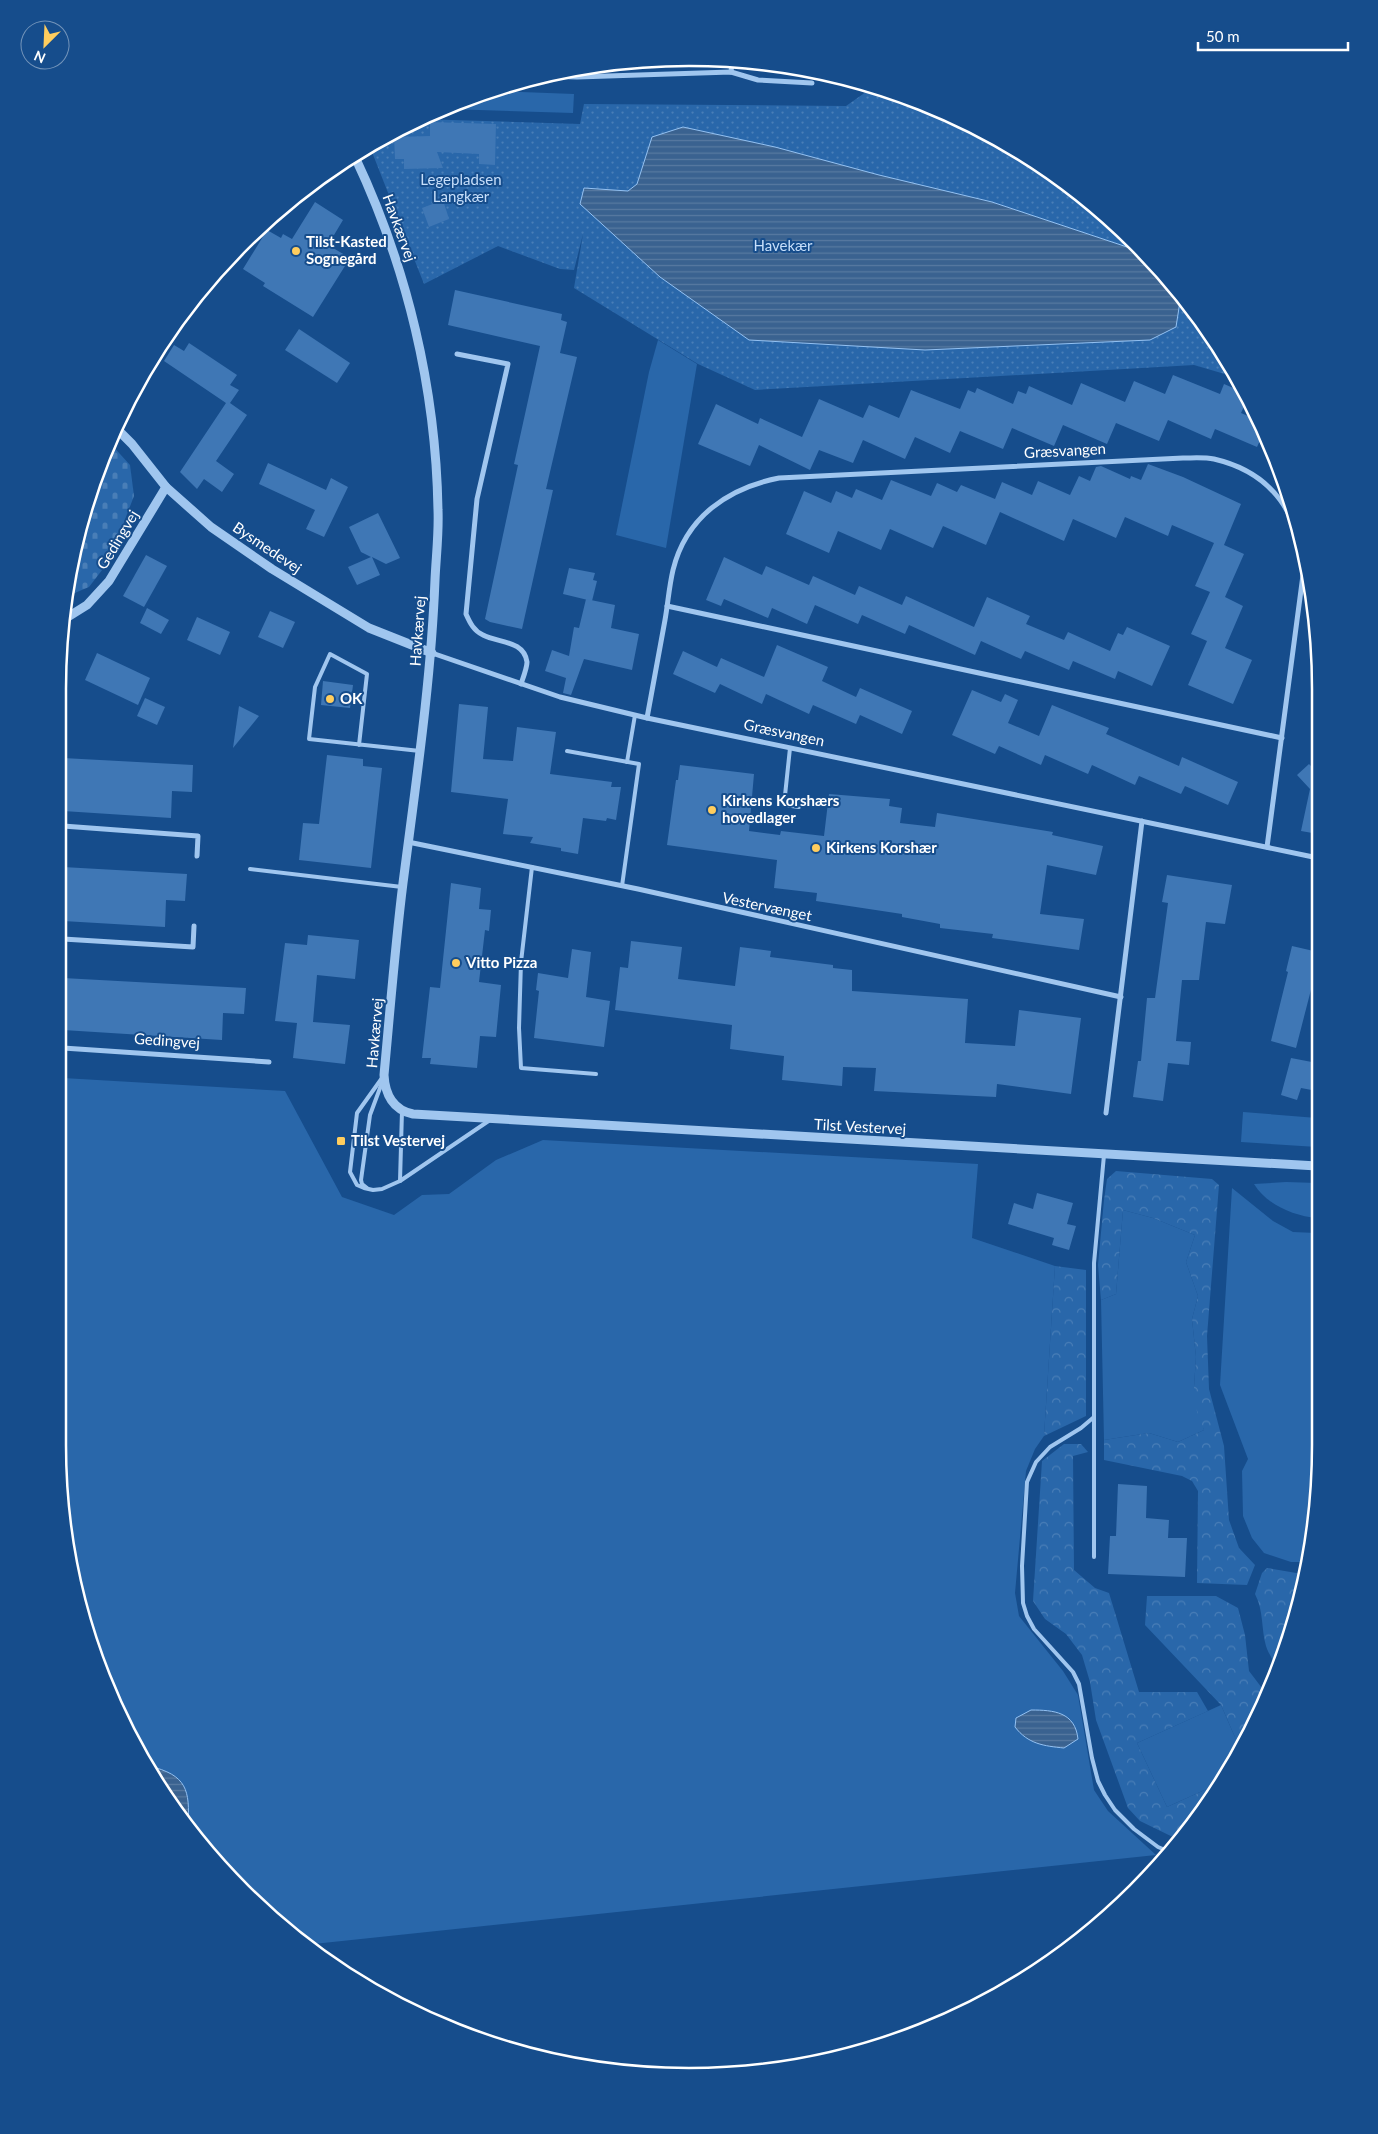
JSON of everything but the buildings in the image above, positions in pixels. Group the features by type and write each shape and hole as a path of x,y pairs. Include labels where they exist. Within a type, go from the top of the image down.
{"street":[{"path":"575,77 731,72 758,80 812,84"},
{"name":"Havkærvej","path":"358,162 373,195 404,280 423,359 435,445 438,511 432,653 402,887 384,1075 387,1093 402,1111"},
{"path":"457,354 508,364 477,499 466,614 473,627 483,635 514,644 524,652 527,663 521,684"},
{"name":"Bysmedevej","path":"122,434 166,486 211,527 272,569 369,628 432,653"},
{"name":"Græsvangen","path":"647,718 673,569 682,545 702,517 713,506 733,492 755,483 779,478 1173,458 1212,458 1240,467 1264,483 1283,503"},
{"name":"Gedingvej","path":"71,615 87,605 109,581 166,486"},
{"name":"Græsvangen","path":"1267,847 1303,589"},
{"path":"667,606 1282,738"},
{"name":"Græsvangen","path":"432,653 560,697 647,718 1312,857"},
{"path":"1106,1112 1142,821"},
{"path":"66,826 198,836 198,856"},
{"name":"Vestervænget","path":"408,842 622,886 1121,997"},
{"path":"66,939 193,946 194,926"},
{"name":"Gedingvej","path":"66,1048 269,1062"},
{"name":"Tilst Vestervej","path":"402,1111 413,1114 492,1119 1312,1166"}],"lane":[{"path":"359,745 367,674 330,654 315,687 309,739 359,745 420,751"},
{"path":"626,762 635,715"},
{"path":"790,748 784,805 799,807"},
{"path":"568,751 639,764 622,886"},
{"path":"532,867 521,962 521,1068 596,1074"},
{"path":"250,870 402,887"},
{"path":"384,1075 356,1112 350,1165 352,1179 357,1184 374,1190 400,1181 492,1119"},
{"path":"374,1190 366,1187 361,1180 370,1115 384,1075"},
{"path":"400,1181 402,1111"},
{"path":"1094,1557 1094,1264 1104,1155"},
{"path":"1094,1417 1081,1428 1050,1447 1036,1462 1028,1482 1022,1566 1023,1603 1034,1629 1073,1672 1079,1684 1092,1758 1098,1781 1105,1795 1134,1829 1162,1849"}],"green space":[{"path":"513,92 574,94 573,113 462,109"},
{"name":"Havekær","path":"866,92 889,99 964,130 1035,171 1100,221 1157,278 1207,343 1226,374 1194,365 755,390 698,364 574,288 583,234 574,270 560,269 498,246 424,284 372,153 414,130 438,120 580,124 584,104 846,106"},
{"path":"658,340 697,364 666,548 616,535 649,372"},
{"path":"115,449 130,465 134,496 109,561 89,587 74,593 87,528 99,489"},
{"path":"66,1078 285,1091 342,1197 394,1215 422,1195 449,1194 496,1160 543,1140 978,1164 972,1238 1055,1266 1044,1436 1035,1449 1026,1471 1015,1593 1019,1616 1063,1671 1078,1695 1094,1790 1108,1811 1156,1855 316,1944 278,1913 221,1856 171,1791 130,1720 99,1645 87,1606 72,1526 66,1445"},
{"path":"1243,1112 1312,1118 1312,1147 1241,1142"},
{"path":"1116,1171 1212,1179 1219,1185 1207,1336 1209,1389 1224,1446 1229,1520 1239,1548 1255,1565 1247,1585 1197,1583 1198,1491 1192,1481 1182,1476 1104,1460 1104,1440 1149,1433 1178,1442 1204,1430 1195,1406 1194,1387 1196,1357 1192,1319 1198,1296 1186,1262 1195,1235 1153,1218 1123,1210 1116,1294 1101,1300 1098,1265 1104,1200 1107,1179"},
{"path":"1312,1183 1312,1217 1281,1208 1259,1191 1254,1184"},
{"path":"1232,1188 1273,1221 1293,1232 1312,1233 1312,1445 1310,1486 1301,1562 1291,1562 1264,1553 1252,1538 1243,1516 1242,1471 1248,1459 1220,1385"},
{"path":"1123,1210 1153,1218 1195,1235 1186,1262 1198,1296 1192,1319 1196,1357 1194,1387 1204,1430 1178,1442 1149,1433 1104,1440 1101,1300 1116,1294"},
{"path":"1055,1266 1086,1270 1086,1416 1044,1436"},
{"path":"1064,1444 1081,1444 1088,1452 1073,1456 1074,1570 1095,1588 1109,1593 1139,1692 1197,1692 1208,1711 1137,1743 1167,1807 1209,1788 1173,1837 1140,1821 1128,1808 1096,1720 1090,1682 1082,1655 1066,1634 1045,1619 1033,1601 1042,1461"},
{"path":"1267,1568 1298,1573 1291,1606 1273,1660 1264,1640 1260,1607 1255,1594 1262,1573"},
{"path":"1147,1596 1216,1596 1238,1608 1245,1635 1249,1671 1262,1688 1237,1741 1221,1705 1145,1625"},
{"path":"1221,1705 1237,1741 1209,1788 1167,1807 1137,1743"}],"shaded area":[{"path":"683,127 775,147 879,175 992,202 1127,247 1157,278 1179,306 1176,327 1150,340 925,350 749,340 660,277 580,204 584,188 628,191 637,184 652,137"},
{"path":"1031,1710 1062,1714 1073,1723 1078,1739 1064,1748 1031,1741 1015,1727 1016,1718"},
{"path":"158,1769 179,1779 184,1786 187,1793 188,1813 171,1791"}],"place":[{"name":"Tilst-Kasted Sognegård","path":"296,251"},
{"name":"OK","path":"330,699"},
{"name":"Kirkens Korshærs hovedlager","path":"712,810"},
{"name":"Kirkens Korshær","path":"816,848"},
{"name":"Vitto Pizza","path":"456,963"},
{"name":"Tilst Vestervej","path":"341,1141"}],"park label":[{"name":"Legepladsen Langkær","path":"461,188"}]}
